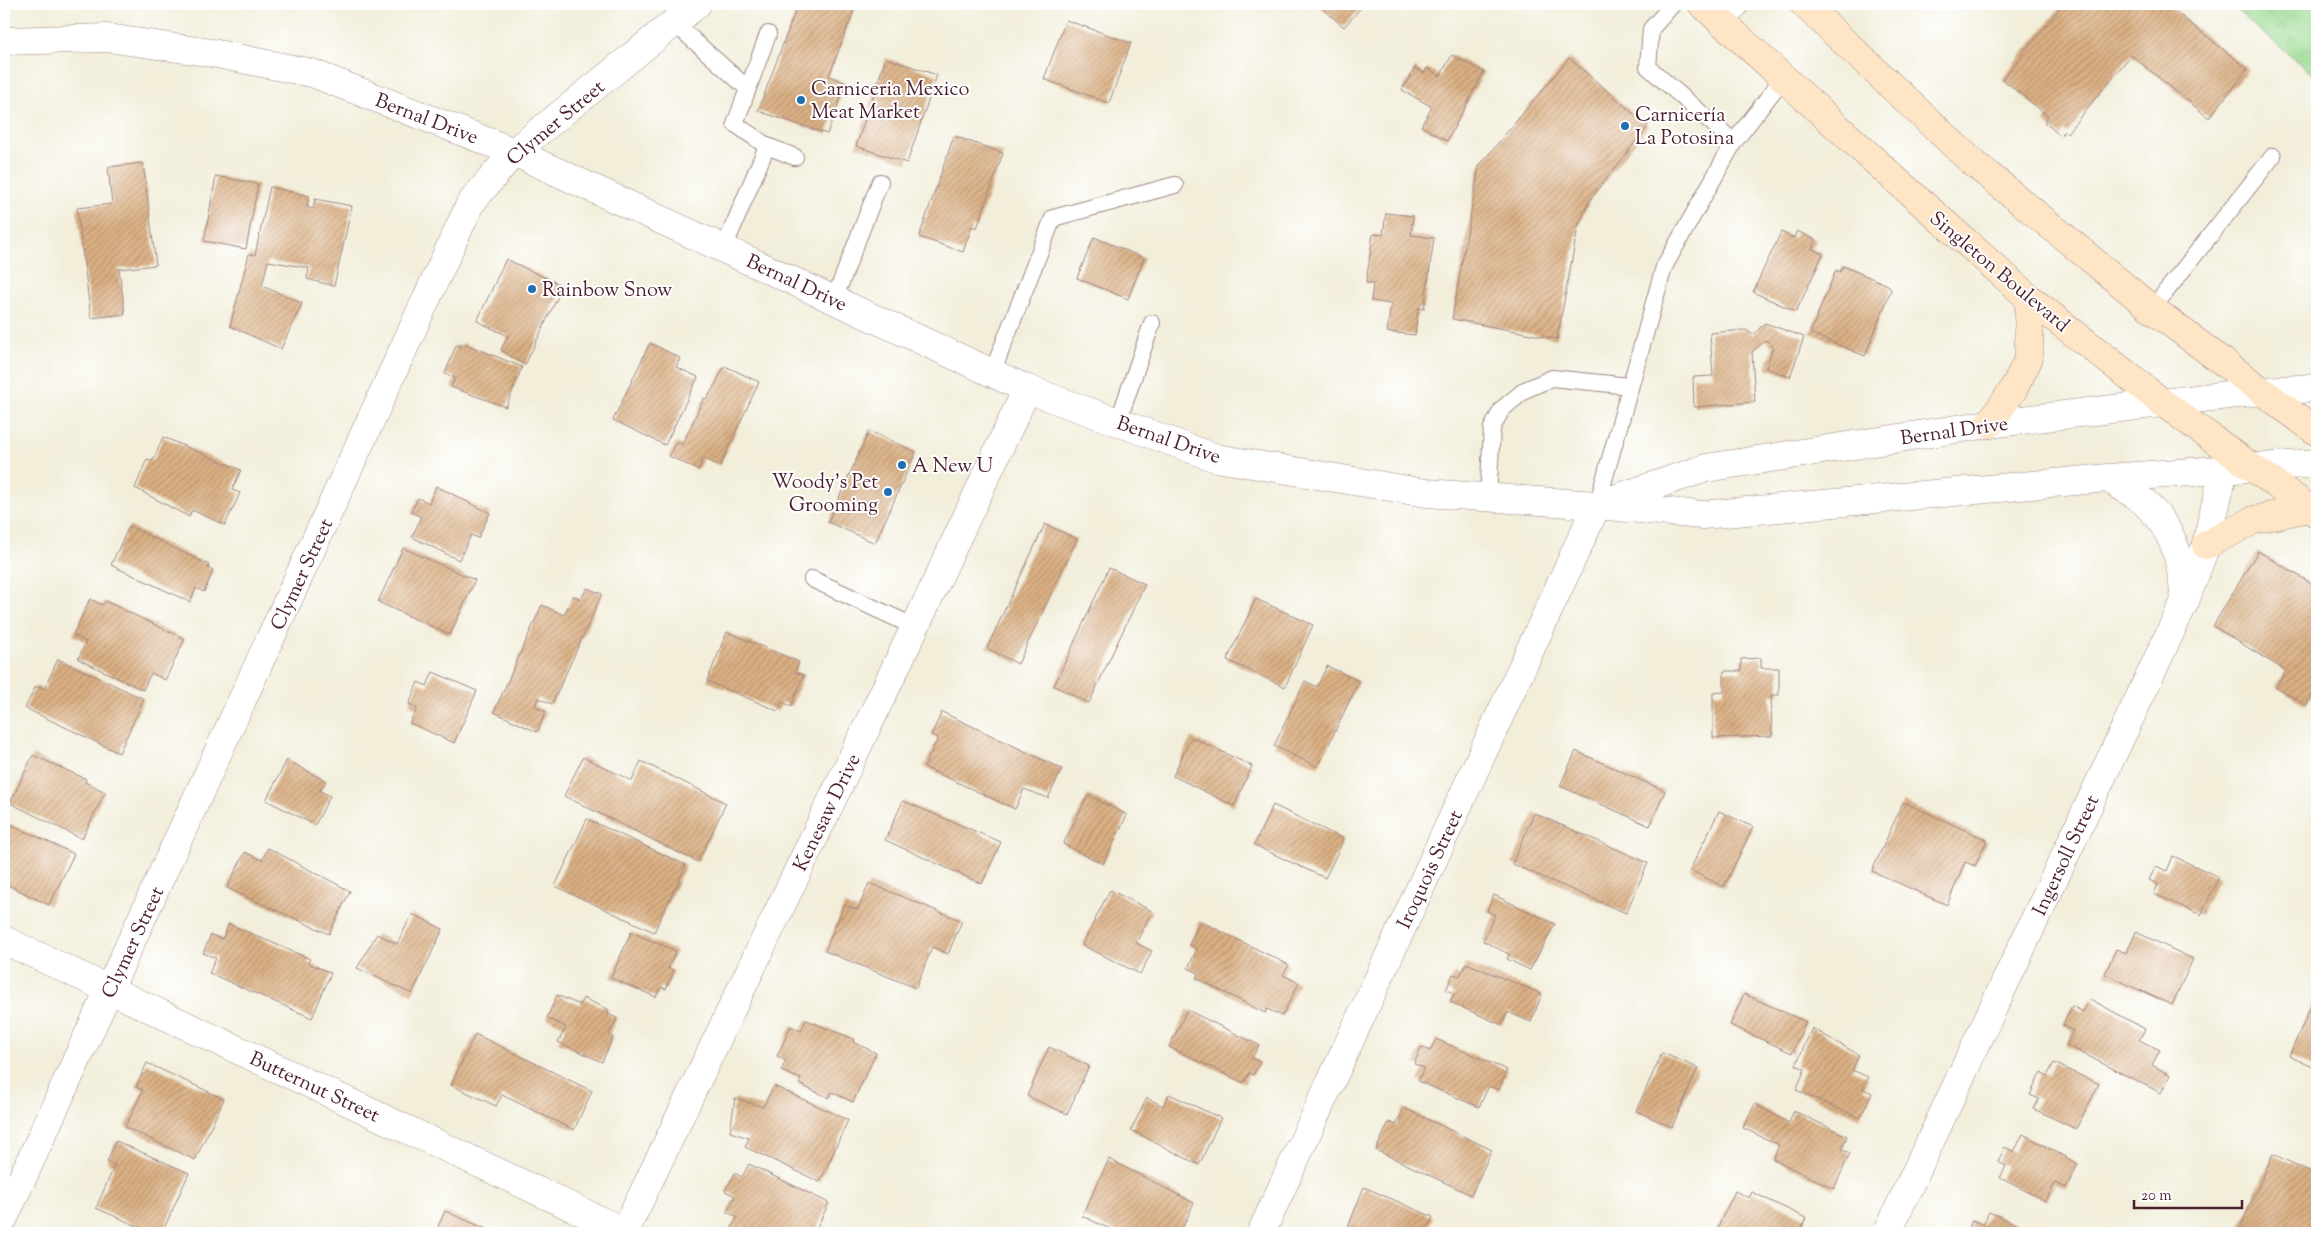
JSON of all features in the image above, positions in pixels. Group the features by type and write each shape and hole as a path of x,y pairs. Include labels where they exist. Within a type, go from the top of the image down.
{"main road":[{"path":"1804,4 1970,160 2152,309 2317,432"},
{"name":"Singleton Boulevard","path":"1719,9 1784,78 2029,298 2163,403 2312,511"},
{"path":"1989,424 2013,390 2030,358 2029,298"},
{"path":"2206,546 2254,520 2312,511"}],"street":[{"name":"Clymer Street","path":"4,1218 470,204 514,152 697,4"},
{"name":"Bernal Drive","path":"4,41 108,38 212,53 312,73 514,152 1026,389 1216,458 1426,493 1597,505 1702,515 2108,478 2317,463"},
{"name":"Bernal Drive","path":"1597,505 1706,468 1989,424 2261,391 2317,388"},
{"name":"Kenesaw Drive","path":"625,1233 916,627 1026,389"},
{"name":"Ingersoll Street","path":"1887,1233 2185,601 2206,546 2224,470"},
{"path":"2108,478 2144,502 2164,524 2180,558 2185,601"},
{"name":"Iroquois Street","path":"1261,1233 1597,505"},
{"name":"Butternut Street","path":"4,940 625,1233"}],"lane":[{"path":"1673,4 1651,29 1648,67 1734,142"},
{"path":"674,23 748,88"},
{"path":"768,34 735,124 767,146 795,157"},
{"path":"1597,505 1664,267 1734,142 1784,78"},
{"path":"724,248 767,146"},
{"path":"2152,309 2274,156"},
{"path":"834,300 880,182"},
{"path":"992,373 1053,218 1175,185"},
{"path":"1118,422 1152,323"},
{"path":"1488,497 1492,428 1502,408 1525,390 1552,378 1630,386"},
{"path":"812,578 916,627"}],"green space":[{"path":"2229,4 2317,4 2317,78"}],"building":[{"path":"798,4 856,5 829,76 846,83 827,134 758,111"},
{"path":"1317,4 1364,4 1344,27"},
{"path":"2063,4 2166,4 2248,69 2209,118 2131,55 2067,133 2064,131 2061,136 2044,122 2048,116 2002,79"},
{"path":"1066,20 1131,43 1109,103 1044,79"},
{"path":"1452,55 1484,72 1447,141 1421,126 1432,107 1402,90 1415,68 1424,73 1427,68 1440,76"},
{"path":"886,58 937,75 907,163 856,146"},
{"path":"1569,58 1648,126 1590,200 1578,227 1557,339 1452,319 1479,166"},
{"path":"954,136 1003,153 977,228 972,226 963,252 919,237"},
{"path":"143,163 156,265 119,269 125,314 91,318 77,208 112,204 108,167"},
{"path":"216,176 258,184 246,249 204,241"},
{"path":"270,187 309,196 307,207 313,209 315,199 352,206 334,286 307,279 309,268 268,261 262,286 302,303 281,349 230,326 249,254 255,255"},
{"path":"1386,213 1413,216 1411,235 1434,238 1424,309 1418,308 1415,335 1387,332 1391,304 1371,301 1373,283 1366,283 1373,234 1383,235"},
{"path":"1797,231 1816,240 1812,249 1823,254 1796,312 1753,292 1781,232 1794,238"},
{"path":"1094,237 1144,258 1128,299 1077,278"},
{"path":"506,259 563,286 525,365 501,350 508,336 477,321"},
{"path":"1843,266 1888,285 1891,290 1865,356 1810,333 1836,270 1840,272"},
{"path":"1765,323 1804,337 1790,377 1766,368 1773,347 1766,340 1752,352 1755,402 1694,407 1693,377 1713,376 1710,333 1746,330 1753,335"},
{"path":"463,343 522,367 506,407 451,387 455,378 445,374 456,345 461,347"},
{"path":"650,343 680,358 676,367 698,377 665,445 613,420"},
{"path":"725,366 759,382 720,466 703,458 698,470 669,456 676,442 682,445 704,398 707,399"},
{"path":"869,431 916,452 875,543 828,522"},
{"path":"163,437 241,470 232,490 240,493 225,525 192,510 189,517 135,488 147,459 153,461"},
{"path":"436,486 490,513 478,538 471,535 459,560 412,537 421,517 411,512 418,498 429,503"},
{"path":"1045,524 1077,539 1018,664 987,648"},
{"path":"129,526 209,565 208,568 213,571 204,592 196,588 190,602 111,565"},
{"path":"403,548 475,580 450,635 378,602"},
{"path":"2258,551 2317,587 2317,687 2306,705 2276,687 2286,671 2213,626"},
{"path":"1109,568 1145,584 1089,703 1054,686"},
{"path":"587,588 602,594 552,704 538,698 535,706 546,712 537,732 494,712 542,605 564,615 573,596 581,599"},
{"path":"90,599 102,605 105,601 185,639 165,680 151,673 143,690 78,659 86,642 73,635"},
{"path":"1256,599 1313,625 1285,687 1227,660"},
{"path":"727,632 799,662 795,672 804,675 791,706 782,702 778,711 707,681"},
{"path":"1761,658 1761,668 1779,668 1779,695 1771,695 1772,736 1713,738 1713,693 1724,692 1724,671 1741,671 1741,659"},
{"path":"58,659 144,699 119,753 25,708 36,686 44,689"},
{"path":"1327,666 1359,681 1318,767 1274,746 1305,681 1317,687"},
{"path":"433,672 477,691 454,743 410,723 417,708 409,704 418,682 427,686"},
{"path":"942,712 1062,769 1048,798 1024,789 1015,809 924,767 938,738 931,735"},
{"path":"1191,737 1252,766 1234,806 1173,776"},
{"path":"1576,751 1665,791 1650,826 1560,786"},
{"path":"33,755 86,779 85,782 105,792 82,839 10,803"},
{"path":"583,757 632,781 641,761 726,803 698,862 564,796"},
{"path":"287,760 326,781 320,791 330,796 315,825 266,800"},
{"path":"1088,795 1127,815 1103,864 1063,844"},
{"path":"903,801 1001,842 982,884 885,840"},
{"path":"1903,802 1987,840 1975,866 1965,862 1947,905 1872,871"},
{"path":"1273,805 1344,839 1325,878 1254,845"},
{"path":"1719,811 1753,827 1724,887 1690,870"},
{"path":"1534,813 1648,863 1626,913 1512,864"},
{"path":"587,819 686,865 654,932 555,886"},
{"path":"4,821 74,854 49,905 4,883"},
{"path":"268,848 350,891 329,934 227,888 245,852 262,860"},
{"path":"2173,856 2219,877 2201,915 2154,894 2158,884 2149,880 2156,866 2167,871"},
{"path":"869,883 962,921 948,954 932,947 916,988 825,951 844,905 858,910"},
{"path":"1110,890 1152,911 1136,943 1152,951 1140,974 1082,945"},
{"path":"1494,895 1555,924 1530,970 1507,959 1509,954 1483,941 1495,915 1487,911"},
{"path":"412,914 443,929 412,994 357,968 377,934 397,944"},
{"path":"1200,921 1289,965 1283,975 1299,983 1282,1016 1267,1009 1265,1013 1196,978 1199,973 1188,968 1197,949 1189,945"},
{"path":"229,924 310,959 308,963 331,973 312,1018 209,973 216,958 203,953 211,935 222,939"},
{"path":"631,932 676,951 668,968 674,971 666,989 661,987 656,997 611,978"},
{"path":"2136,932 2193,959 2172,1005 2105,974 2116,949 2126,953"},
{"path":"1466,963 1542,994 1531,1022 1508,1012 1502,1025 1450,1002 1454,993 1446,990 1453,974 1460,976"},
{"path":"2317,993 2317,1069 2289,1056"},
{"path":"1744,994 1806,1022 1792,1053 1730,1025"},
{"path":"557,995 580,1005 583,998 609,1010 607,1014 617,1018 609,1035 613,1037 602,1062 558,1042 566,1027 547,1018"},
{"path":"2090,999 2145,1029 2139,1040 2160,1050 2152,1065 2170,1075 2161,1093 2066,1045 2073,1031 2063,1025 2072,1006 2083,1012"},
{"path":"1187,1010 1259,1045 1252,1058 1260,1062 1253,1075 1249,1073 1244,1083 1169,1047"},
{"path":"806,1020 854,1039 853,1042 876,1053 853,1102 832,1092 829,1098 799,1084 801,1079 781,1071 786,1061 777,1056 791,1026 801,1031"},
{"path":"1812,1028 1859,1055 1852,1070 1868,1077 1863,1089 1872,1093 1860,1118 1796,1090 1805,1069 1796,1065"},
{"path":"475,1034 592,1091 574,1130 502,1095 496,1106 451,1085"},
{"path":"1436,1039 1507,1070 1499,1090 1489,1086 1479,1107 1418,1081 1424,1068 1414,1064 1421,1047 1430,1051"},
{"path":"1049,1047 1089,1066 1067,1114 1027,1096"},
{"path":"1662,1053 1698,1068 1672,1127 1636,1111"},
{"path":"147,1063 224,1099 195,1160 125,1127 143,1090 136,1087"},
{"path":"2054,1063 2099,1084 2076,1129 2034,1109 2039,1099 2030,1095 2041,1072 2047,1076"},
{"path":"774,1086 848,1120 820,1182 745,1147 749,1138 730,1132 735,1098 763,1107"},
{"path":"1169,1094 1221,1118 1199,1165 1131,1130 1147,1098 1163,1106"},
{"path":"1755,1104 1789,1123 1794,1111 1847,1136 1842,1149 1850,1153 1834,1189 1773,1159 1779,1145 1743,1128"},
{"path":"1404,1108 1492,1150 1471,1195 1376,1150 1389,1122 1396,1125"},
{"path":"2023,1134 2078,1164 2066,1188 2055,1183 2046,1201 2000,1178 2006,1166 1998,1162 2005,1147 2014,1152"},
{"path":"116,1141 189,1173 162,1233 153,1233 96,1208 115,1165 107,1162"},
{"path":"2273,1154 2317,1175 2317,1233 2252,1233 2240,1228"},
{"path":"1109,1159 1194,1203 1180,1233 1119,1233 1082,1216"},
{"path":"749,1164 829,1203 814,1233 740,1233 731,1229 737,1217 727,1212 735,1196 725,1191 735,1173 742,1177"},
{"path":"1364,1187 1433,1217 1426,1233 1363,1233 1348,1227"},
{"path":"1735,1191 1749,1198 1752,1192 1806,1218 1799,1233 1715,1233"},
{"path":"445,1211 495,1233 435,1233"},
{"path":"1989,1212 2037,1233 1967,1233 1972,1220 1983,1225"}],"place":[{"name":"Carniceria Mexico Meat Market","path":"801,100"},
{"name":"Carnicería La Potosina","path":"1625,126"},
{"name":"Rainbow Snow","path":"532,289"},
{"name":"A New U","path":"902,465"},
{"name":"Woody's Pet Grooming","path":"888,492"}]}
